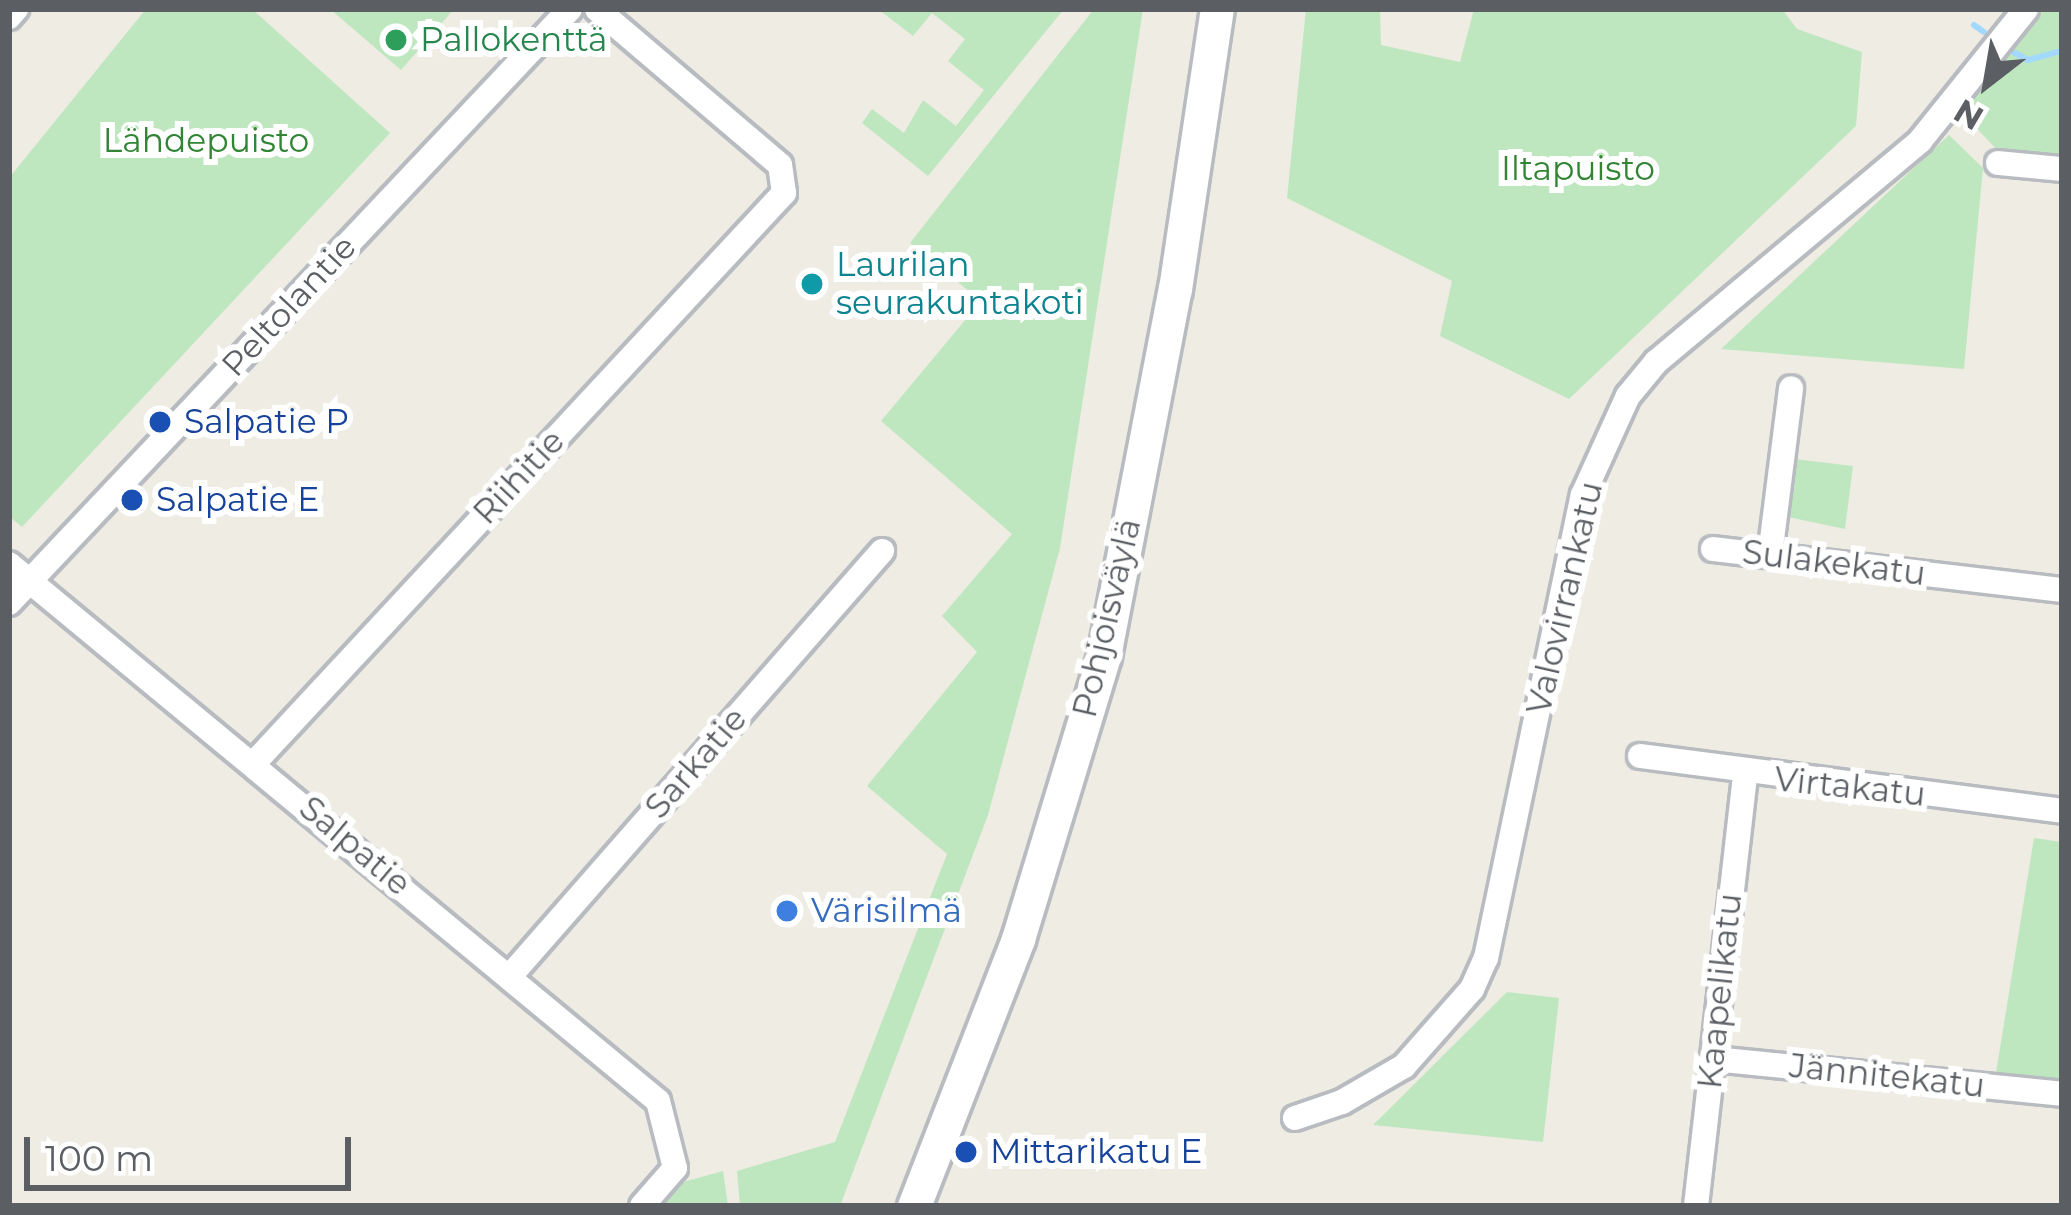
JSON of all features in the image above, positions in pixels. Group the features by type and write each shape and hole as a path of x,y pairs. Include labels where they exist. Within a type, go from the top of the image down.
{"main road":[{"name":"Pohjoisväylä","path":"914,1206 1018,939 1104,656 1175,290 1217,9"}],"street":[{"path":"9,17 16,9"},
{"name":"Peltolantie","path":"9,603 570,9"},
{"name":"Riihitie","path":"255,762 784,193 780,165 597,9"},
{"name":"Valovirrankatu","path":"1295,1118 1342,1102 1404,1066 1472,989 1486,958 1583,495 1628,396 1656,362 1847,209 1920,141 2026,9"},
{"path":"1998,163 2062,170"},
{"path":"1770,555 1791,388"},
{"name":"Sulakekatu","path":"1713,549 2062,590"},
{"name":"Sarkatie","path":"510,976 882,550"},
{"name":"Salpatie","path":"9,564 255,762 658,1101 675,1168 642,1206"},
{"name":"Virtakatu","path":"1640,756 1745,776 2062,811"},
{"name":"Kaapelikatu","path":"1696,1206 1745,776"},
{"name":"Jännitekatu","path":"1713,1059 2062,1094"}],"green space":[{"name":"Lähdepuisto","path":"146,9 252,9 390,133 22,527 9,516 9,178"},
{"name":"Pallokenttä","path":"330,9 454,9 401,70"},
{"path":"878,9 1064,9 928,176 862,123 872,109 904,133 923,100 956,126 984,90 948,61 965,39 932,13 913,36"},
{"path":"1094,9 1143,9 1060,548 988,815 840,1206 740,1206 737,1171 835,1142 947,854 867,786 977,652 942,616 1012,534 881,421 981,301 910,243"},
{"name":"Iltapuisto","path":"1306,9 1380,9 1381,45 1460,62 1474,9 1782,9 1797,29 1862,52 1856,126 1569,399 1440,336 1452,281 1287,198"},
{"path":"2045,9 2062,9 2062,161 2001,154 1960,111"},
{"path":"1949,135 1983,168 1964,369 1721,349"},
{"path":"1794,459 1853,466 1845,529 1788,517"},
{"path":"2034,838 2062,842 2062,1081 1996,1073"},
{"path":"1507,992 1559,998 1543,1142 1373,1125"},
{"path":"723,1171 728,1206 663,1206 683,1182"}],"waterway":[{"path":"1974,25 1984,32"},
{"path":"2013,52 2028,60 2062,51"}],"place":[{"name":"Pallokenttä","path":"396,40"},
{"name":"Laurilan seurakuntakoti","path":"812,284"},
{"name":"Salpatie P","path":"160,422"},
{"name":"Salpatie E","path":"132,500"},
{"name":"Värisilmä","path":"787,911"},
{"name":"Mittarikatu E","path":"966,1152"}]}
